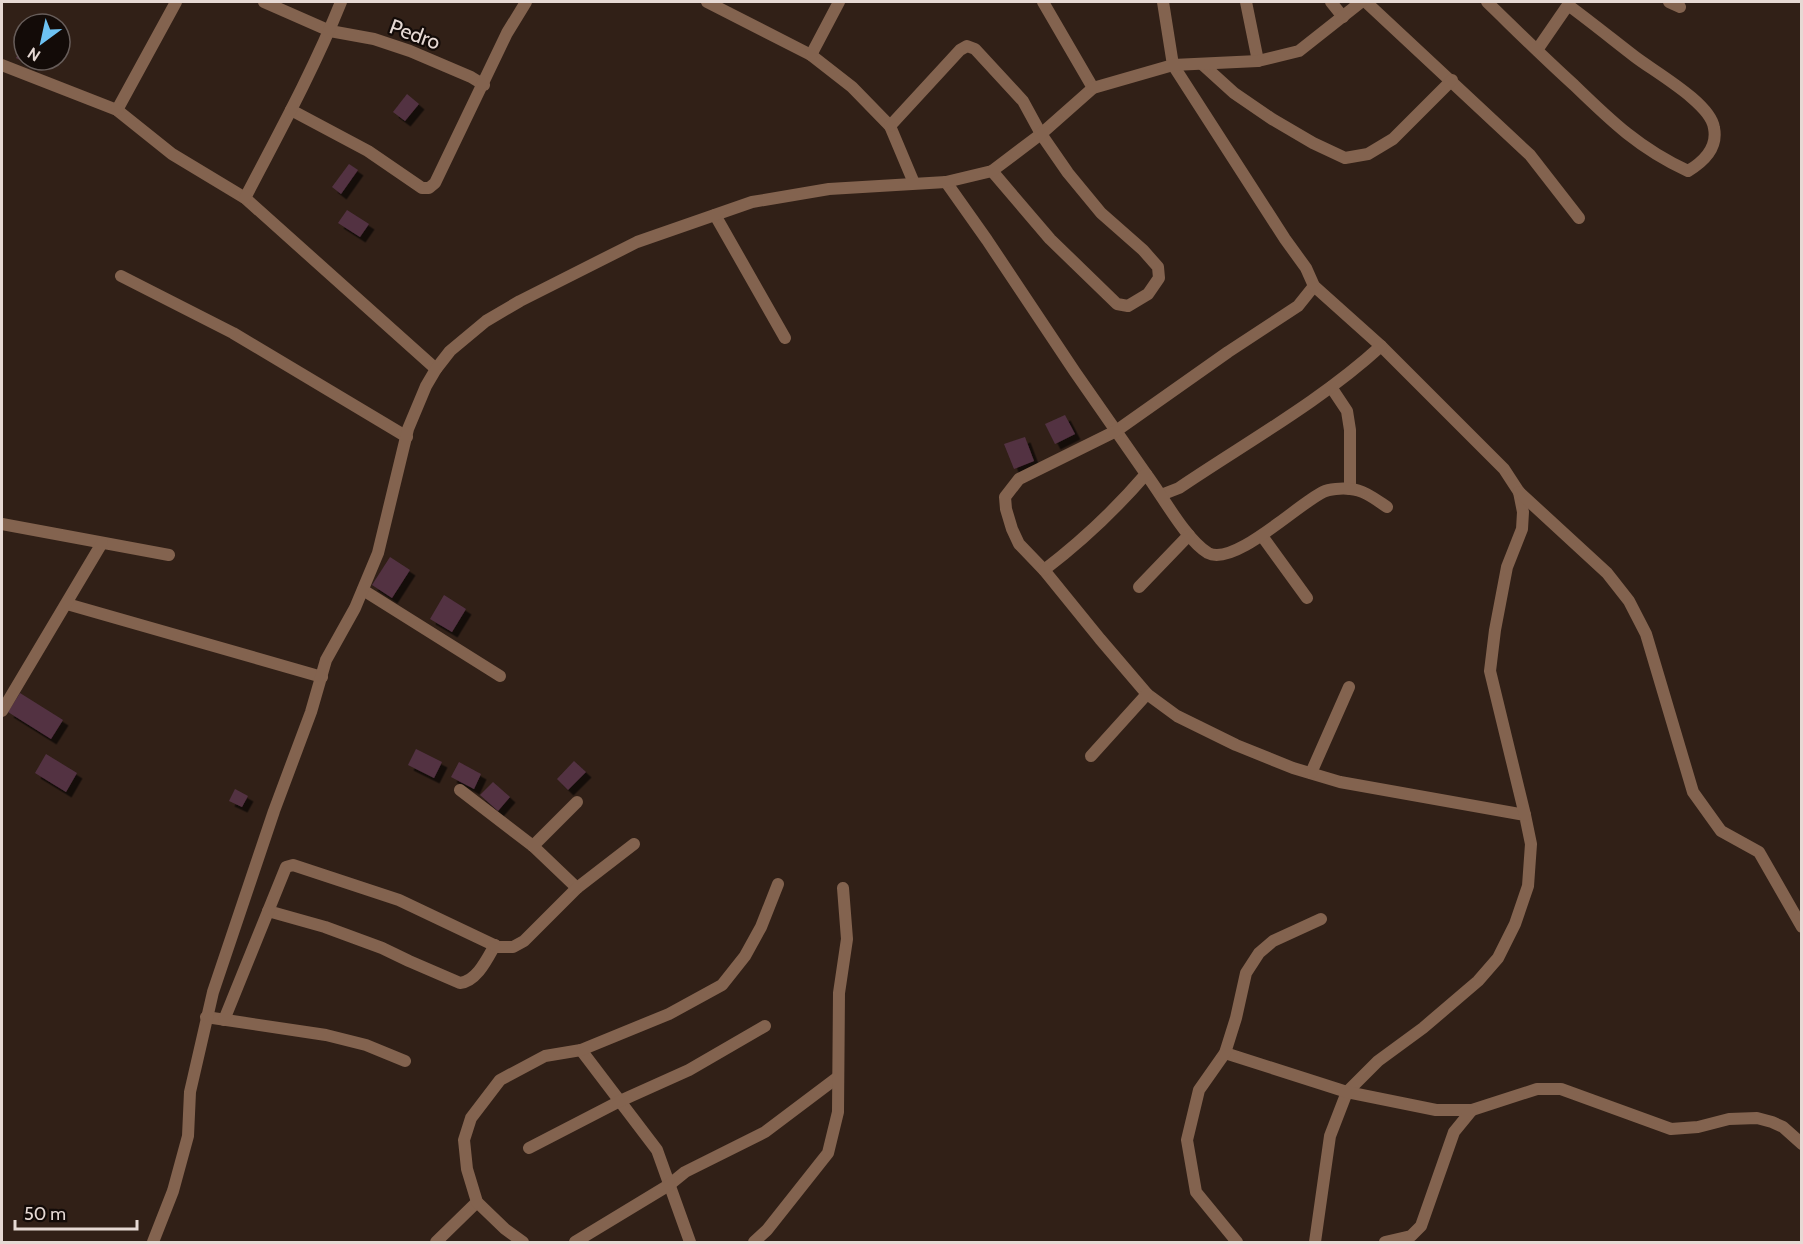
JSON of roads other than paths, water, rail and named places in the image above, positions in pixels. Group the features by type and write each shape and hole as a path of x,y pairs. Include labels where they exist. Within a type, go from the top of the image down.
{"street":[{"path":"117,110 176,2"},
{"name":"Pedro","path":"264,2 330,31 374,39 410,51 471,77 484,85"},
{"path":"245,198 330,31 341,2"},
{"path":"291,110 368,151 422,188 429,188 435,183 507,33 526,2"},
{"path":"707,2 811,56 852,87 890,126 914,183"},
{"path":"811,56 839,2"},
{"path":"1043,2 1093,88"},
{"path":"1163,2 1173,66 1306,268 1314,286 1381,346 1504,469 1519,492 1607,573 1629,601 1646,634 1693,792 1721,831 1759,852 1802,927"},
{"path":"1246,2 1258,61"},
{"path":"1331,2 1343,17"},
{"path":"153,1242 173,1191 188,1136 190,1092 213,992 274,811 311,712 326,660 355,608 378,553 407,437 426,386 450,351 486,321 520,301 637,242 752,202 829,189 946,182 992,171 1041,134 1093,88 1173,66 1258,61 1299,51 1361,2"},
{"path":"1366,2 1530,155 1579,218"},
{"path":"1487,2 1537,50 1624,133 1666,161 1688,171 1702,162 1714,144 1714,126 1702,108 1636,58 1570,3 1537,50"},
{"path":"890,126 960,50 968,46 975,49 1023,101 1041,134 1068,173 1101,213 1143,249 1158,267 1159,278 1148,294 1128,306 1117,304 1050,238 992,171"},
{"path":"1202,64 1234,93 1272,119 1313,143 1345,158 1368,154 1393,139 1452,80"},
{"path":"2,66 117,110 172,154 245,198 436,369"},
{"path":"946,182 1146,474 1189,535 1206,552 1215,556 1226,555 1262,536 1299,507 1325,491 1350,489 1366,493 1386,507"},
{"path":"715,215 785,338"},
{"path":"121,276 233,333 407,437"},
{"path":"1314,286 1298,306 1116,430 1019,479 1005,497 1006,509 1019,544 1044,570 1147,694 1177,716 1236,745 1293,768 1340,782 1525,815"},
{"path":"1161,495 1179,488 1331,387 1381,346"},
{"path":"1331,387 1347,411 1350,430 1350,489"},
{"path":"1044,570 1113,511 1146,474"},
{"path":"1315,1242 1330,1136 1347,1092 1378,1061 1423,1028 1478,981 1498,958 1515,924 1528,886 1531,844 1490,671 1507,567 1522,529 1523,512 1519,492"},
{"path":"2,524 169,555"},
{"path":"1139,587 1189,535"},
{"path":"1262,536 1307,598"},
{"path":"2,711 102,543"},
{"path":"363,590 500,676"},
{"path":"67,604 321,676"},
{"path":"1311,773 1349,687"},
{"path":"1090,756 1147,694"},
{"path":"460,790 533,846 577,888"},
{"path":"533,846 577,802"},
{"path":"224,1020 286,867 293,865 399,900 495,945 513,947 524,941 577,888 634,844"},
{"path":"523,1242 505,1229 477,1202 467,1169 464,1140 471,1118 500,1080 545,1056 581,1050 669,1014 722,985 744,956 761,927 778,884"},
{"path":"754,1242 767,1230 828,1153 838,1112 839,993 847,939 843,888"},
{"path":"268,911 325,927 382,948 460,983 467,982 479,971 495,945"},
{"path":"1237,1242 1196,1192 1187,1140 1199,1090 1225,1053 1246,973 1260,953 1273,941 1321,919"},
{"path":"206,1017 326,1035 366,1045 405,1061"},
{"path":"529,1148 620,1101 689,1070 765,1026"},
{"path":"581,1050 657,1150 690,1242"},
{"path":"1225,1053 1347,1092 1436,1110 1472,1110 1537,1089 1561,1089 1671,1129 1698,1127 1729,1119 1757,1118 1783,1127 1802,1144"},
{"path":"574,1242 669,1185 685,1172 765,1132 837,1077"},
{"path":"1385,1242 1411,1236 1421,1226 1454,1132 1472,1110"},
{"path":"436,1242 477,1202"}]}
